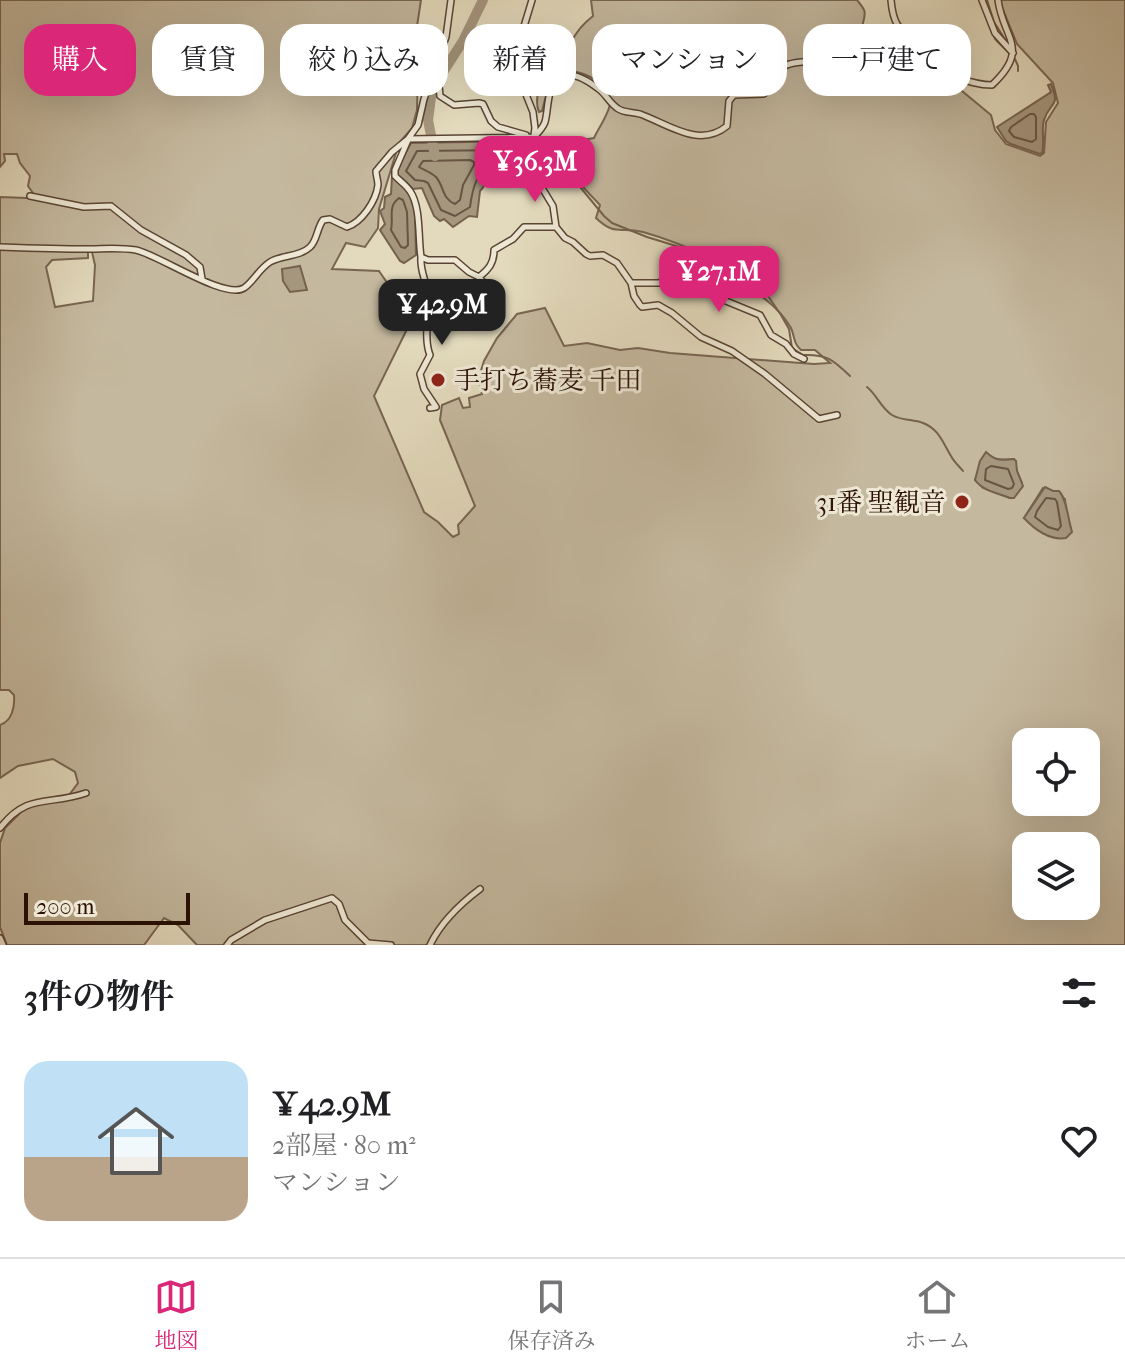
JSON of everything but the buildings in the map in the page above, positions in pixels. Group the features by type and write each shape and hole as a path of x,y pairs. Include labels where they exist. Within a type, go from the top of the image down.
{"street":[{"path":"448,24 451,0"},
{"path":"532,0 522,33 519,77 533,112 532,171 553,206 556,227 586,254 612,259 631,283 642,307 658,305 672,313 701,337 732,351 765,374 819,419 837,415"},
{"path":"891,0 896,24"},
{"path":"982,0 995,33 1013,53"},
{"path":"0,247 111,247 139,251 221,289 239,290 270,262 311,247 323,220 330,219 347,227 355,224 370,206 378,185 376,171 408,139 534,137 544,125 550,92 560,77 569,74 578,76 600,90 616,108 637,113 682,133 711,135 727,126 729,101 734,95 764,94 784,66 811,61 830,29 845,35 858,76 865,83 889,87 924,64 955,77 992,85 1010,62 1013,53 1013,41 1000,16 998,0"},
{"path":"425,96 418,125 408,139 395,176 411,192 418,210 420,268 427,288 426,347 430,355 420,374 424,389 436,407 430,408"},
{"path":"440,96 454,105 483,104 491,121 498,127 534,137"},
{"path":"30,196 70,206 111,206 141,230 186,255 200,267 202,279"},
{"path":"479,277 494,261 494,250 513,239 524,227 556,227"},
{"path":"421,257 455,260 479,277 500,302 500,315"},
{"path":"631,283 659,283 678,272 707,279 726,301 760,315 771,335 804,359"},
{"path":"0,828 21,807 32,802 86,793"},
{"path":"429,944 459,906 480,889"},
{"path":"227,945 265,920 332,898 339,904 345,920 368,943 391,945"},
{"path":"0,938 3,945"}],"shaded area":[{"path":"0,0 421,0 417,24 280,24 280,96 417,96 412,128 399,143 379,209 378,228 365,247 346,243 332,269 379,271 412,319 374,396 424,512 453,537 459,534 458,525 475,506 440,420 442,405 459,398 463,408 470,407 469,398 482,394 479,377 484,361 497,338 517,314 545,308 564,346 587,343 620,350 638,348 670,353 830,363 815,350 801,350 785,319 754,291 728,275 709,276 689,270 704,255 643,232 614,229 603,224 596,218 600,205 565,168 559,144 594,138 608,111 609,96 787,96 787,24 592,24 592,78 576,72 576,34 593,16 591,0 857,0 865,13 863,24 803,24 803,96 968,96 991,115 995,130 1006,144 1040,156 1044,153 1046,122 1058,103 1053,83 1017,44 999,0 1125,0 1125,945 197,945 178,925 164,918 144,945 7,945 0,927 0,843 5,828 25,808 69,795 78,783 75,772 53,759 18,766 0,778 0,725 10,717 14,695 9,690 0,690 0,197 27,198 33,193 28,186 30,176 17,154 4,154 5,161 0,167","holes":["88,252 92,252 95,265 93,301 55,307 46,267 52,260 88,258","986,453 999,459 1014,459 1022,483 1010,498 983,488 975,480","1043,488 1065,499 1071,529 1024,518"]},
{"path":"538,96 546,96 539,112 537,107"}],"water":[{"path":"1051,84 1055,101 1044,120 1042,153 1006,141 997,127 1051,92 1048,85"},
{"path":"530,141 526,161 529,172 510,177 490,176 480,191 477,217 469,216 453,227 444,219 440,221 434,216 422,188 413,189 397,174 411,143"},
{"path":"392,176 410,194 415,211 416,255 404,263 380,230 385,224 380,211 384,208 385,197 391,194"},
{"path":"300,266 307,290 290,292 283,281 282,269"},
{"path":"986,452 996,459 1016,461 1023,486 1014,498 986,489 975,480"},
{"path":"1045,487 1059,491 1064,499 1072,532 1066,538 1054,538 1043,533 1024,518"}],"waterway":[{"path":"435,156 428,120 431,97 483,0"},
{"path":"987,0 994,22 1008,44"},
{"path":"990,26 995,39 1009,53"},
{"path":"1015,59 1018,71"},
{"path":"536,171 566,175 612,223 698,254 718,268 757,285 766,293 789,329 792,348 803,355 829,359 850,376"},
{"path":"867,387 892,415 923,423 933,429 963,471"}],"place":[{"name":"手打ち蕎麦 千田","path":"438,380"},
{"name":"31番 聖観音","path":"962,502"}]}
